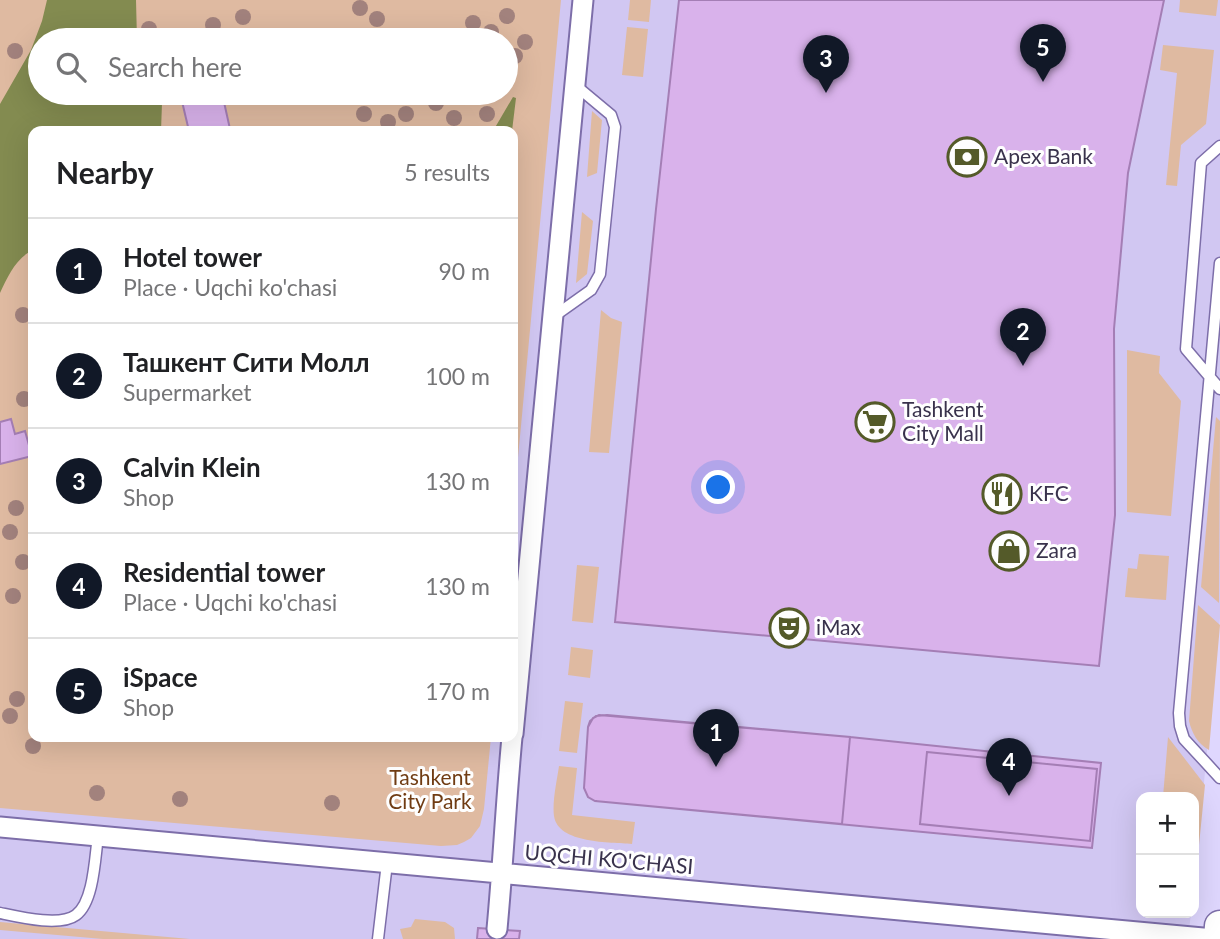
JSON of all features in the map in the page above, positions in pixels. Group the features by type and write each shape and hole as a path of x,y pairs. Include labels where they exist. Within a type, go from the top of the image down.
{"main road":[{"path":"1217,939 1220,926"}],"street":[{"path":"518,683 583,0"},
{"path":"497,929 512,742"},
{"name":"UQCHI KO'CHASI","path":"0,827 1217,939"}],"lane":[{"path":"553,317 591,290 600,274 608,206 615,127 611,116 575,85"},
{"path":"1220,146 1201,163 1185,349 1220,389"},
{"path":"1220,263 1179,713 1184,739 1220,778"},
{"path":"0,913 59,920 78,914 91,887 97,836"},
{"path":"378,939 387,863"}],"shaded area":[{"path":"0,0 1220,0 1220,618 1199,834 1199,792 1136,792 1136,918 1190,918 1188,939 0,939"},
{"path":"47,0 136,0 137,28 39,28"},
{"path":"28,55 28,105 162,105 161,126 28,126 28,252 9,274 0,293 0,104"},
{"path":"508,105 515,105 513,126 496,126"}],"green space":[{"name":"Tashkent City Park","path":"0,0 561,0 518,458 518,126 28,126 28,742 491,742 480,826 471,838 464,842 441,846 0,808"},
{"path":"630,0 651,0 649,22 628,20"},
{"path":"1180,0 1218,0 1216,16 1179,12"},
{"path":"627,27 648,29 643,77 622,75"},
{"path":"1163,45 1214,50 1206,124 1181,145 1177,186 1166,185 1177,73 1160,70"},
{"path":"592,111 602,120 597,173 587,177"},
{"path":"582,212 593,221 587,274 576,283"},
{"path":"601,310 622,322 609,453 589,452"},
{"path":"1127,350 1160,356 1159,373 1181,401 1171,516 1127,512"},
{"path":"1216,417 1220,421 1219,603 1201,587"},
{"path":"1139,554 1169,556 1166,600 1125,597 1128,568 1137,569"},
{"path":"577,565 599,567 593,623 572,621"},
{"path":"1198,605 1220,625 1209,750 1196,737 1189,721"},
{"path":"571,647 593,650 590,678 568,675"},
{"path":"565,701 583,703 577,753 559,751"},
{"path":"1168,737 1205,785 1199,845 1199,792 1163,792"},
{"path":"559,766 577,768 572,815 635,822 632,844 575,837 558,825 554,816 554,804"},
{"path":"415,919 445,922 454,928 455,939 403,939 400,929 411,927"},
{"path":"0,922 190,939 103,939 0,930"}],"building":[{"name":"Tashkent City Mall","path":"679,0 1164,0 1128,173 1114,329 1115,515 1099,666 615,622"},
{"path":"183,105 225,105 229,126 188,126"},
{"path":"11,419 15,434 25,431 28,457 0,464 0,422"},
{"path":"599,715 850,737 842,824 595,801 588,797 584,788 588,727 593,718"},
{"path":"596,716 1101,763 1092,848 595,801 588,797 584,788 588,727"},
{"path":"927,752 1097,769 1090,841 920,824"},
{"path":"478,928 520,931 519,939 477,939"}],"place":[{"name":"iSpace","path":"1043,82"},
{"name":"Calvin Klein","path":"826,93"},
{"name":"Apex Bank","path":"967,157"},
{"name":"Ташкент Сити Молл","path":"1023,366"},
{"name":"Tashkent City Mall","path":"875,422"},
{"name":"KFC","path":"1002,494"},
{"name":"Zara","path":"1009,551"},
{"name":"iMax","path":"789,628"},
{"name":"Hotel tower","path":"716,767"},
{"name":"Residential tower","path":"1009,796"}]}
